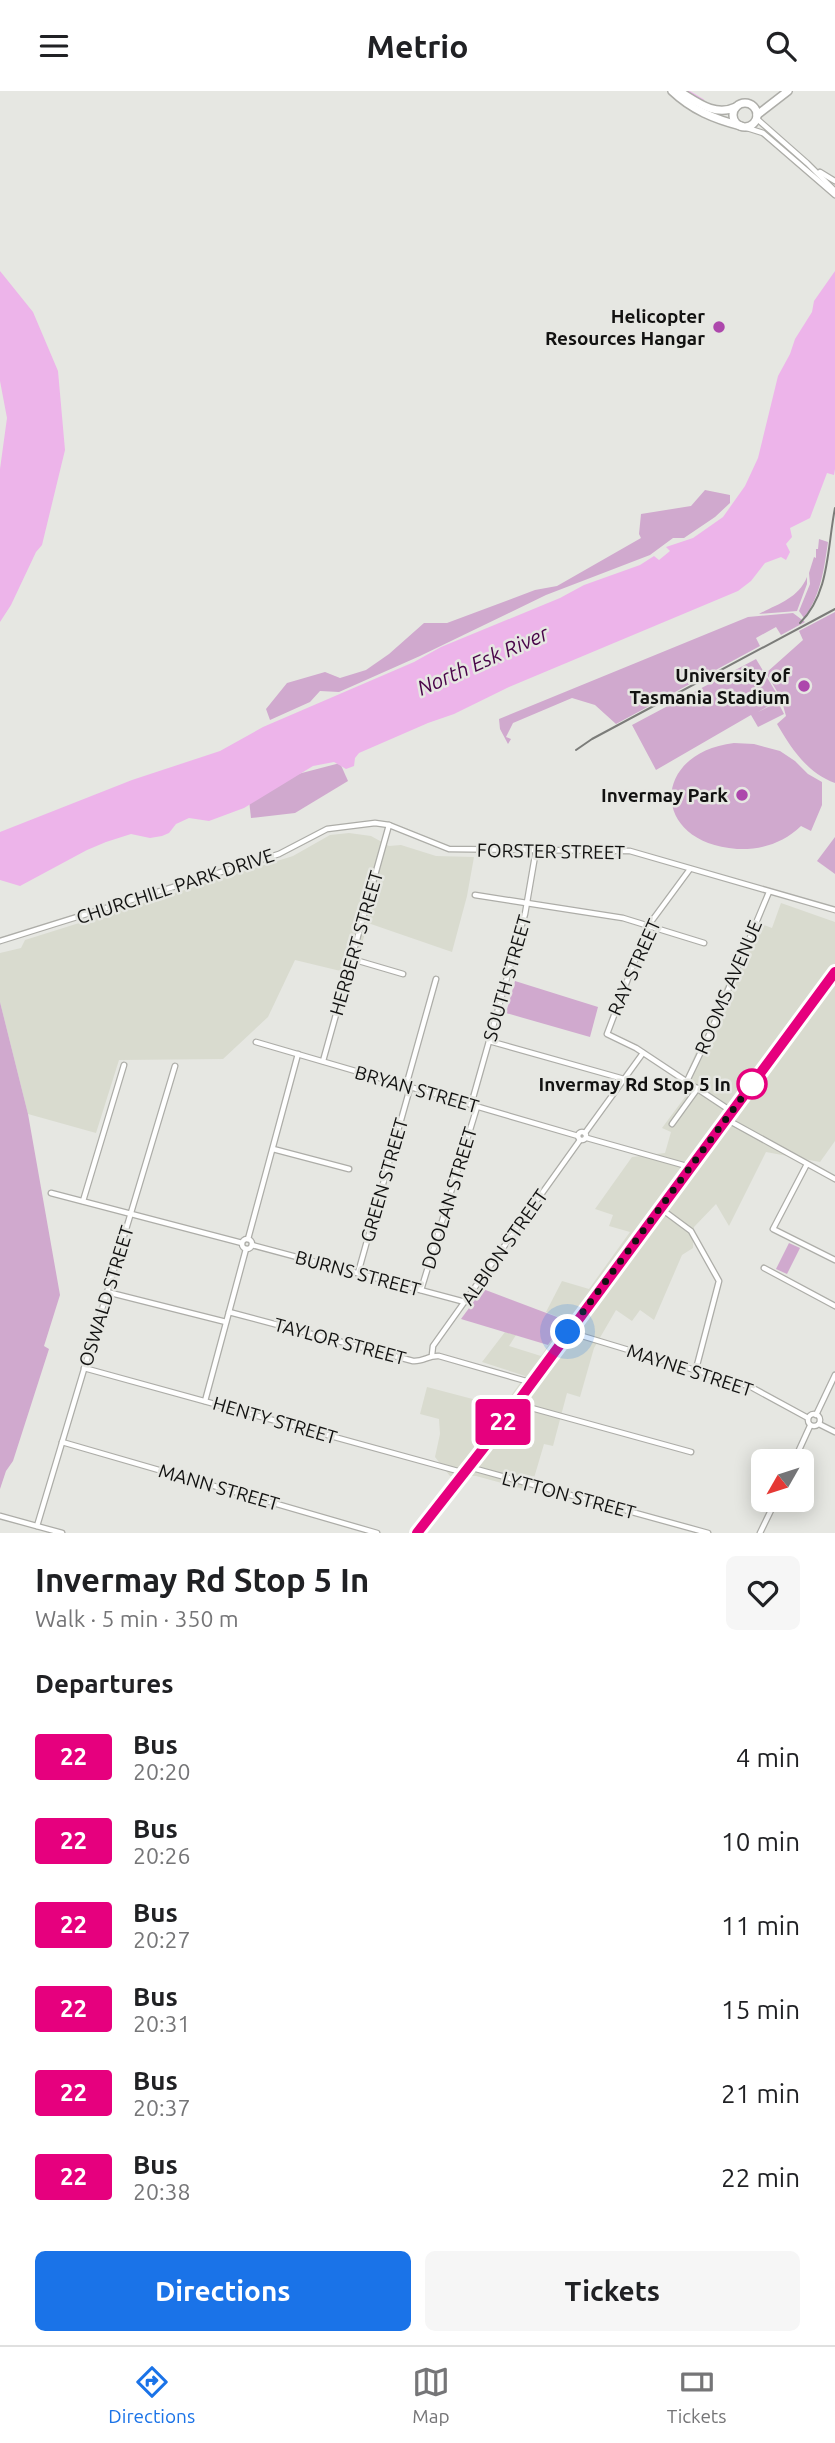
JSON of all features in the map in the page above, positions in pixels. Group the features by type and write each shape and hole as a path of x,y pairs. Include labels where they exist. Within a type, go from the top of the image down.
{"main road":[{"path":"676,91 716,111 726,111 743,104 771,103"},
{"path":"676,91 684,102 708,116 743,127 750,126 771,103 788,91"},
{"path":"743,104 754,107 757,117"},
{"path":"743,104 733,115 736,123 743,127"},
{"path":"417,1533 471,1466 835,972"}],"street":[{"path":"757,117 813,168 835,193"},
{"path":"743,127 763,133 835,193"},
{"path":"813,168 835,181"},
{"name":"CHURCHILL PARK DRIVE","path":"0,941 274,856 327,829 375,823 389,825"},
{"name":"FORSTER STREET","path":"389,825 449,849 624,850 835,910"},
{"name":"HERBERT STREET","path":"323,1061 389,825"},
{"name":"SOUTH STREET","path":"471,1105 527,903 536,850"},
{"name":"RAY STREET","path":"643,1053 607,1034 648,926 691,869"},
{"name":"ROOMS AVENUE","path":"687,1081 769,892"},
{"path":"475,895 623,918 704,943"},
{"path":"352,959 403,974"},
{"name":"GREEN STREET","path":"358,1273 436,979"},
{"path":"489,1041 624,1079"},
{"name":"BRYAN STREET","path":"256,1042 579,1138"},
{"path":"586,1135 643,1053 732,1111"},
{"path":"242,1243 248,1239 298,1054"},
{"path":"83,1201 124,1065"},
{"name":"OSWALD STREET","path":"37,1526 174,1066"},
{"path":"672,1124 698,1088"},
{"name":"DOOLAN STREET","path":"421,1290 477,1107"},
{"path":"725,1119 835,1178"},
{"path":"579,1138 580,1133 689,1168"},
{"name":"ALBION STREET","path":"432,1355 433,1346 579,1138"},
{"path":"273,1149 349,1169"},
{"path":"807,1164 773,1229 835,1260"},
{"path":"51,1193 242,1243 246,1249"},
{"path":"660,1208 691,1231 719,1281 696,1369"},
{"path":"205,1401 246,1249 252,1245 248,1239"},
{"name":"BURNS STREET","path":"252,1245 465,1302"},
{"path":"764,1269 835,1306"},
{"path":"107,1292 226,1322"},
{"name":"TAYLOR STREET","path":"229,1312 413,1361 432,1355 530,1384"},
{"name":"MAYNE STREET","path":"568,1332 751,1387 808,1418"},
{"name":"HENTY STREET","path":"84,1368 465,1473"},
{"path":"799,1449 810,1426 808,1418 816,1415 835,1375"},
{"path":"517,1403 691,1452"},
{"path":"816,1415 820,1420 819,1424"},
{"path":"810,1426 819,1424 835,1432"},
{"name":"MANN STREET","path":"62,1442 377,1533"},
{"name":"LYTTON STREET","path":"471,1466 708,1533"},
{"path":"760,1533 770,1512"},
{"path":"0,1517 62,1533"}],"shaded area":[{"path":"705,490 730,495 730,503 684,538 673,538 650,555 546,595 339,692 320,691 310,702 270,720 266,709 287,683 325,672 340,678 366,670 424,623 447,623 535,590 557,586 641,538 641,514 691,506"},
{"path":"819,539 828,542 823,572 818,591 804,618 799,611 810,584 809,573 814,557 816,558"},
{"path":"807,577 797,611 759,614 793,596"},
{"name":"University of Tasmania Stadium","path":"835,612 835,783 808,766 782,733 777,724 786,716 781,698 766,673 803,640 799,631"},
{"path":"793,613 805,622 781,635 776,627 756,638 760,646 616,724 595,705 572,698 513,723 506,737 511,739 508,744 500,729 499,719 748,617"},
{"path":"756,659 780,699 758,712 778,702 784,714 758,727 751,715 656,770 632,725"},
{"name":"Invermay Park","path":"734,743 754,744 780,751 822,782 822,805 811,831 801,826 779,841 763,847 737,849 708,843 688,831 676,815 671,797 675,779 687,763 706,750"},
{"path":"340,763 348,781 295,813 251,818 249,800 298,774"},
{"path":"349,833 371,836 389,846 401,845 436,856 474,857 452,952 368,923 353,974 295,960 268,1017 223,1059 119,1060 96,1133 28,1114 0,1002 0,953 21,948 25,940 293,856 330,835"},
{"path":"835,837 835,874 817,861"},
{"path":"781,903 835,922 835,1141 820,1162 766,1152 729,1226 716,1204 694,1227 693,1248 682,1255 654,1320 640,1310 632,1321 616,1310 594,1348 580,1397 567,1393 553,1446 544,1444 534,1478 527,1490 476,1476 450,1476 435,1457 440,1434 439,1419 420,1414 427,1387 503,1407 525,1376 482,1362 505,1332 516,1335 509,1346 541,1356 565,1320 546,1312 562,1281 589,1289 630,1232 609,1226 613,1215 595,1209 632,1157 665,1153 671,1132 662,1128 691,1089 686,1075 751,927 759,923 772,928"},
{"path":"515,981 598,1007 590,1037 506,1013"},
{"path":"0,1002 28,1114 60,1295 44,1346 49,1349 13,1461 6,1471 0,1489"},
{"path":"789,1243 800,1248 787,1274 776,1269"},
{"path":"483,1289 565,1320 548,1345 461,1319"}],"water":[{"path":"0,271 33,312 58,371 65,450 42,545 0,622 0,469 7,418 0,381"},
{"name":"North Esk River","path":"835,271 834,475 827,473 810,518 790,528 792,537 786,544 790,552 786,560 781,557 765,563 751,581 738,591 359,753 354,766 346,769 334,762 313,766 244,808 209,821 189,818 176,824 169,833 162,836 150,838 131,834 106,842 20,886 0,880 0,832 132,780 220,751 263,727 414,662 441,647 560,598 584,585 640,565 654,556 659,560 670,551 666,547 693,538 723,517 745,486 758,458 778,376 795,339 812,312 814,301"}],"waterway":[{"path":"688,91 703,100"}],"tram line":[{"path":"800,623 810,611 822,584 835,508"},
{"path":"576,750 835,609"}],"bus line":[{"name":"22","path":"417,1533 486,1445 835,972"}],"place":[{"name":"Helicopter Resources Hangar","path":"719,327"},
{"name":"University of Tasmania Stadium","path":"804,686"},
{"name":"Invermay Park","path":"742,795"},
{"name":"Invermay Rd Stop 5 In","path":"752,1084"}],"route":[{"path":"568,1332 752,1084"}]}
